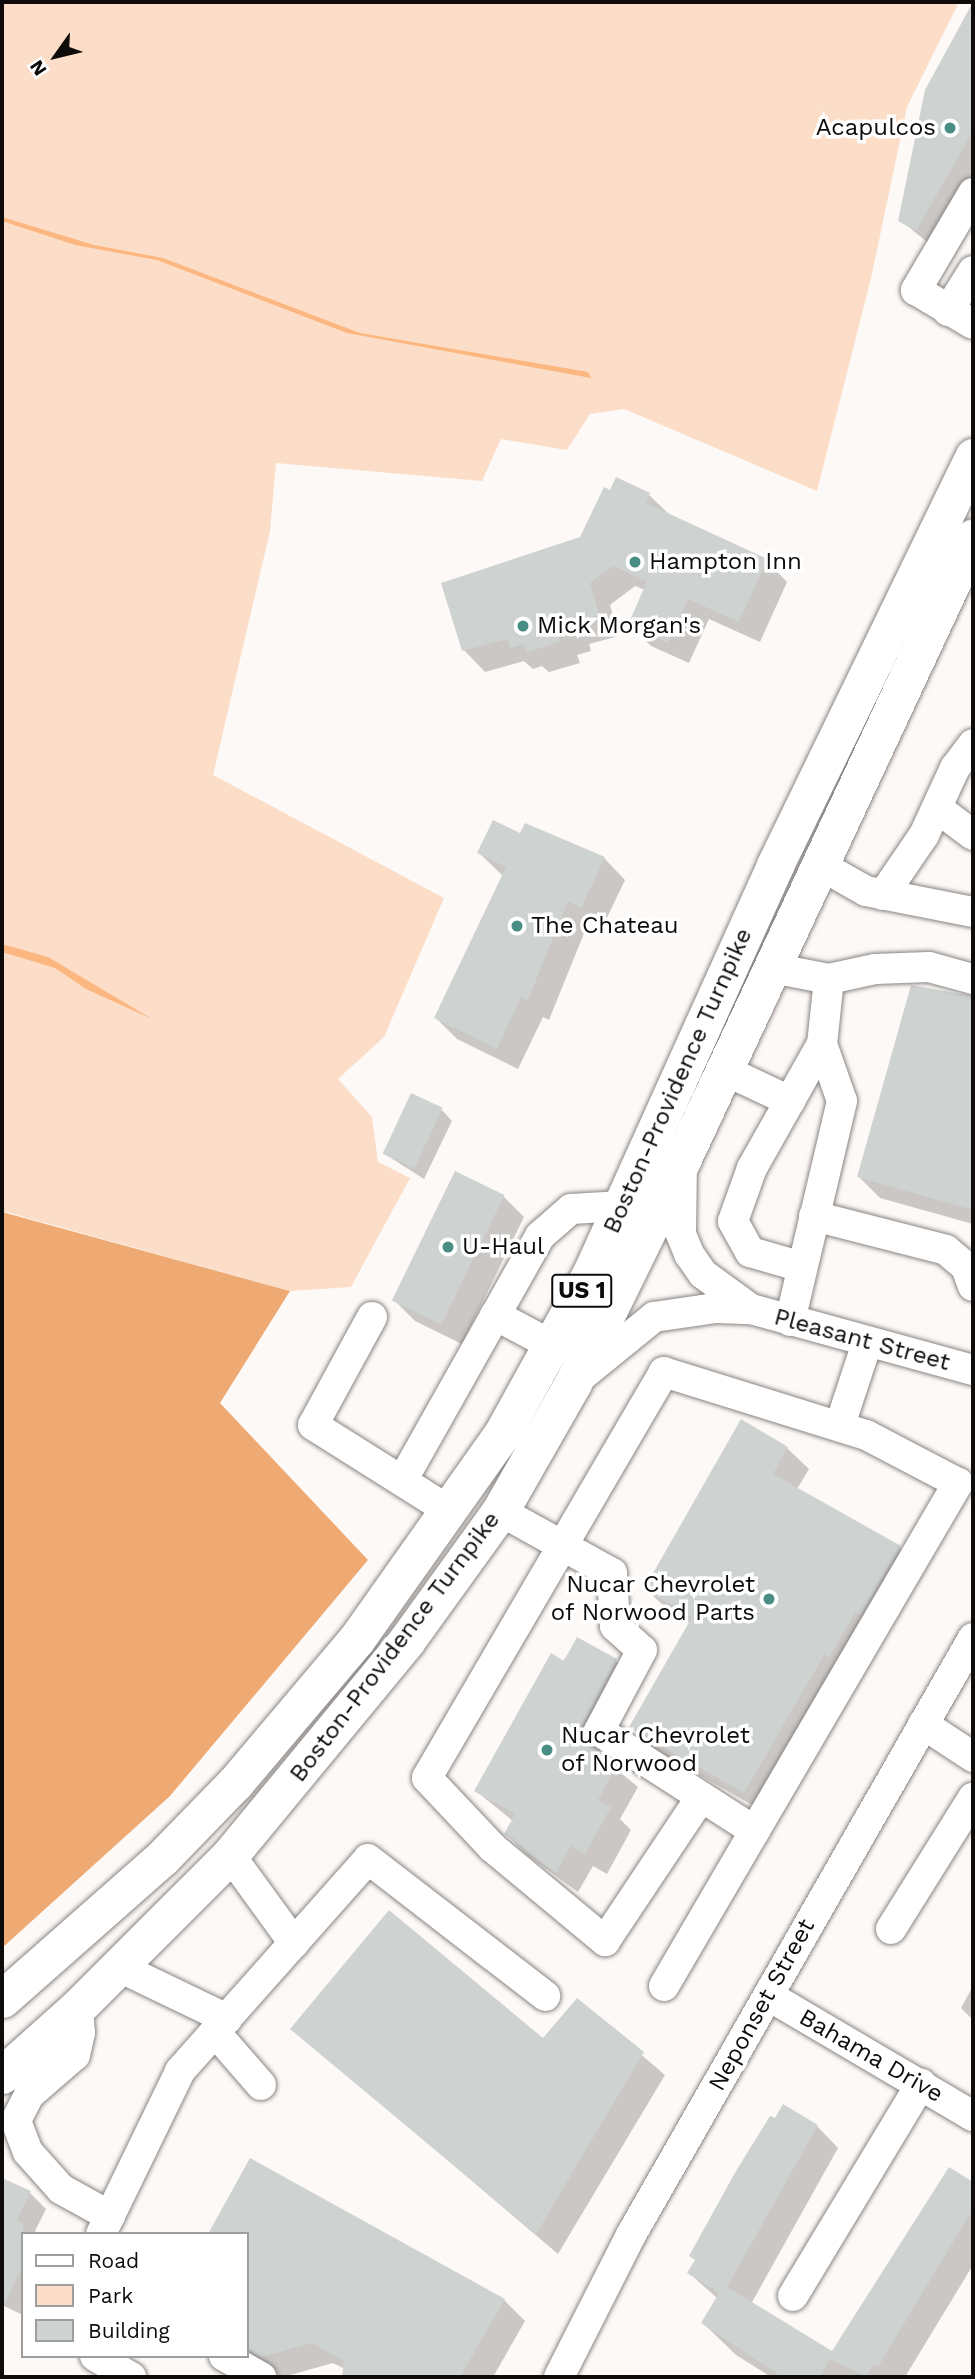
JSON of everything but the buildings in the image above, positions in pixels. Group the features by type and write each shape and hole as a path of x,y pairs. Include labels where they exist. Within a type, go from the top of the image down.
{"main road":[{"name":"Boston-Providence Turnpike","path":"2,1999 162,1858 235,1783 356,1640 502,1434 553,1346 622,1206 775,865 973,457"},
{"name":"Boston-Providence Turnpike","path":"2,2075 78,2007 230,1855 407,1640 500,1511 573,1383 970,551"}],"street":[{"path":"973,193 916,290 966,324 973,271"},
{"path":"883,895 973,744"},
{"path":"937,808 973,835"},
{"path":"820,865 866,891 973,912"},
{"path":"772,968 829,979 875,969 929,967 973,979"},
{"path":"802,1267 750,1252 733,1221 752,1168 822,1044 829,979"},
{"path":"790,1321 842,1101 822,1044"},
{"path":"724,1070 790,1101"},
{"name":"Pleasant Street","path":"682,1158 681,1234 689,1254 703,1274 751,1310"},
{"path":"402,1480 540,1236 571,1209 622,1206"},
{"path":"814,1216 946,1250 966,1267 973,1286"},
{"name":"Pleasant Street","path":"573,1383 654,1317 716,1308 751,1310 973,1370"},
{"path":"495,1315 553,1346"},
{"path":"372,1317 313,1425 448,1510"},
{"path":"840,1425 867,1343"},
{"path":"664,1986 958,1483 840,1425 664,1372 565,1547 427,1778 493,1848 606,1941 701,1797"},
{"path":"500,1511 612,1573 615,1626 642,1650 599,1731 755,1831"},
{"name":"Neponset Street","path":"559,2377 631,2235 973,1638"},
{"path":"923,1724 973,1757"},
{"path":"891,1929 973,1798"},
{"path":"230,1855 294,1943"},
{"path":"78,2007 80,2033 75,2055 29,2095 16,2121 28,2152 61,2189 106,2225 180,2071 368,1859 545,1996"},
{"path":"119,1967 221,2025 261,2085"},
{"name":"Bahama Drive","path":"769,1996 973,2116"},
{"path":"793,2296 920,2084"},
{"path":"98,2358 131,2377"},
{"path":"228,2358 261,2377"}],"green space":[{"path":"2,2 959,2 907,107 872,274 817,491 624,409 590,414 567,450 501,439 482,481 276,463 270,531 213,775 444,898 384,1037 338,1079 372,1117 378,1162 410,1178 351,1287 290,1291 2,1211"}],"shaded area":[{"path":"2,217 94,245 163,258 360,333 588,372 591,378 347,333 157,260 75,245 2,221"},
{"path":"2,944 48,957 152,1019 86,989 55,968 2,952"},
{"path":"2,1212 290,1291 220,1403 368,1560 170,1796 2,1948"}],"place":[{"name":"Acapulcos","path":"950,128"},
{"name":"Hampton Inn","path":"635,562"},
{"name":"Mick Morgan's","path":"523,626"},
{"name":"The Chateau","path":"517,926"},
{"name":"U-Haul","path":"448,1247"},
{"name":"Nucar Chevrolet of Norwood Parts","path":"769,1599"},
{"name":"Nucar Chevrolet of Norwood","path":"547,1750"}]}
